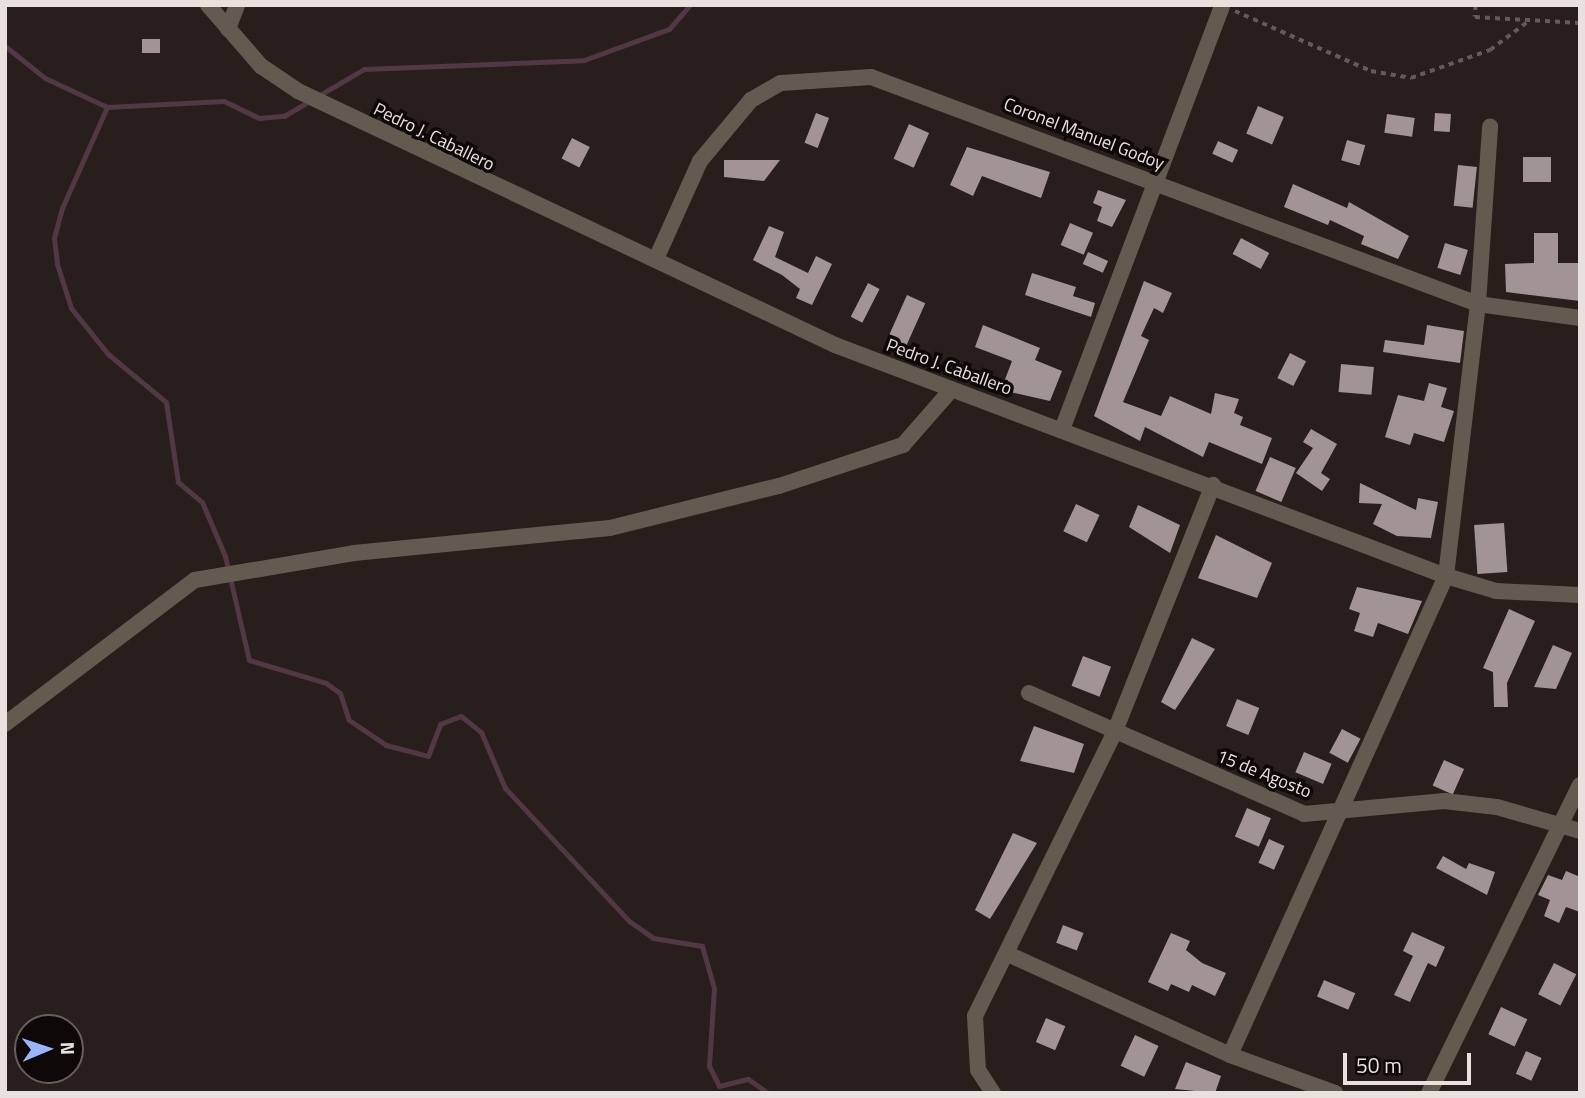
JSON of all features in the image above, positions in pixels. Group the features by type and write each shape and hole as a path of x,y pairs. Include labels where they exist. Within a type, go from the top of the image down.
{"street":[{"name":"Pedro J. Caballero","path":"208,5 261,66 298,91 835,345 1063,427 1446,576 1496,590 1580,595"},
{"path":"228,29 237,5"},
{"path":"1063,427 1153,181 1223,6"},
{"name":"Coronel Manuel Godoy","path":"656,259 682,192 722,130 751,100 781,83 858,77 909,87 1478,304 1580,318"},
{"path":"1230,1055 1446,576 1478,304 1490,126"},
{"path":"5,724 195,580 227,571 610,528 779,486 903,445 952,389"},
{"path":"993,1093 978,1070 975,1016 1010,955 1115,731 1213,485"},
{"name":"15 de Agosto","path":"1029,693 1304,814 1340,814 1444,801 1580,831"},
{"path":"1429,1093 1580,785"},
{"path":"1010,955 1230,1055 1335,1093"}],"path":[{"path":"1476,5 1475,18 1580,23"},
{"path":"1223,6 1371,71 1411,78 1490,50 1530,20"}],"building":[{"path":"142,39 160,39 160,53 142,53"},
{"path":"1258,106 1284,117 1272,145 1246,134"},
{"path":"816,113 829,118 818,148 805,143"},
{"path":"1435,113 1451,114 1450,132 1434,131"},
{"path":"1387,114 1415,118 1412,137 1384,133"},
{"path":"909,124 929,133 914,168 894,159"},
{"path":"572,138 590,147 579,168 562,158"},
{"path":"1347,140 1365,145 1359,165 1341,160"},
{"path":"1218,141 1238,150 1232,163 1212,154"},
{"path":"967,147 1050,172 1041,198 982,176 973,196 950,185"},
{"path":"1523,157 1551,157 1551,182 1523,182"},
{"path":"724,160 780,160 764,181 724,177"},
{"path":"1458,165 1477,167 1473,208 1454,206"},
{"path":"1293,184 1347,208 1349,202 1409,236 1398,259 1361,244 1364,236 1330,220 1328,225 1284,207"},
{"path":"1098,190 1126,200 1112,227 1097,221 1102,207 1093,203"},
{"path":"1070,223 1093,233 1084,255 1061,245"},
{"path":"769,226 784,232 775,257 808,273 816,256 832,264 812,305 796,298 800,289 782,275 753,260"},
{"path":"1534,233 1558,233 1558,263 1579,263 1580,301 1506,292 1505,264 1534,263"},
{"path":"1241,238 1269,253 1261,269 1233,254"},
{"path":"1445,243 1468,250 1460,275 1437,268"},
{"path":"1088,252 1108,261 1103,273 1083,264"},
{"path":"1032,273 1076,287 1073,296 1095,303 1091,317 1025,295"},
{"path":"1144,281 1172,293 1163,313 1154,308 1141,336 1149,340 1123,402 1161,416 1170,396 1211,414 1215,393 1239,399 1234,413 1243,417 1240,425 1272,438 1262,464 1209,442 1203,457 1145,427 1140,441 1094,416"},
{"path":"868,283 880,289 862,323 851,317"},
{"path":"907,295 925,303 905,350 886,342"},
{"path":"983,325 1040,348 1035,360 1062,371 1050,401 1001,390 1012,361 975,347"},
{"path":"1427,325 1464,331 1460,363 1383,352 1385,340 1424,345"},
{"path":"1290,353 1306,361 1293,386 1277,378"},
{"path":"1341,364 1374,367 1371,395 1339,392"},
{"path":"1429,383 1447,388 1441,407 1454,411 1444,442 1414,433 1410,445 1385,437 1398,395 1424,401"},
{"path":"1311,429 1337,444 1321,473 1330,479 1322,491 1296,473 1313,448 1303,442"},
{"path":"1270,457 1296,468 1281,502 1256,491"},
{"path":"1360,483 1416,510 1418,498 1438,502 1431,538 1397,536 1373,524 1382,504 1359,503"},
{"path":"1076,504 1100,515 1087,542 1063,531"},
{"path":"1138,505 1180,525 1170,553 1129,527"},
{"path":"1504,523 1507,572 1477,574 1474,525"},
{"path":"1216,535 1272,563 1257,598 1198,578"},
{"path":"1357,587 1422,601 1408,634 1378,623 1373,637 1354,631 1360,613 1349,609"},
{"path":"1509,609 1535,621 1507,683 1508,707 1494,707 1493,672 1483,668"},
{"path":"1192,638 1215,649 1175,710 1161,702"},
{"path":"1553,645 1572,653 1556,689 1534,687"},
{"path":"1083,656 1111,667 1100,697 1072,686"},
{"path":"1237,699 1259,708 1248,735 1226,726"},
{"path":"1034,726 1084,744 1074,773 1020,761"},
{"path":"1342,729 1361,739 1348,763 1329,753"},
{"path":"1304,752 1332,764 1323,784 1295,772"},
{"path":"1444,760 1464,769 1453,795 1433,786"},
{"path":"1247,808 1271,818 1259,847 1235,837"},
{"path":"1013,833 1037,843 990,919 975,910"},
{"path":"1269,839 1285,846 1274,870 1258,863"},
{"path":"1443,856 1466,869 1469,863 1495,872 1487,895 1436,868"},
{"path":"1566,871 1578,876 1580,912 1566,907 1559,923 1544,916 1550,900 1538,895 1548,875 1562,880"},
{"path":"1063,925 1084,933 1077,951 1056,943"},
{"path":"1412,932 1445,947 1436,967 1428,963 1410,1002 1394,995 1413,956 1403,951"},
{"path":"1171,933 1190,941 1186,950 1202,963 1226,973 1215,996 1192,985 1189,992 1171,984 1168,991 1148,982"},
{"path":"1554,963 1576,974 1560,1006 1538,994"},
{"path":"1324,980 1355,993 1348,1010 1317,997"},
{"path":"1501,1007 1527,1019 1515,1046 1488,1034"},
{"path":"1046,1018 1065,1026 1055,1050 1036,1042"},
{"path":"1135,1035 1159,1046 1144,1077 1121,1066"},
{"path":"1526,1051 1542,1058 1531,1081 1516,1074"},
{"path":"1186,1062 1221,1076 1215,1093 1175,1089"}],"waterway":[{"path":"5,46 45,78 107,107 224,101 259,118 284,116 364,69 584,60 669,29 690,5"},
{"path":"107,107 62,208 54,238 57,264 71,308 108,354 166,402 178,482 202,502 225,556 249,660 326,683 340,693 349,720 386,745 428,756 440,724 461,716 481,732 505,788 629,921 653,938 702,946 714,988 709,1066 719,1086 748,1079 768,1093"}]}
